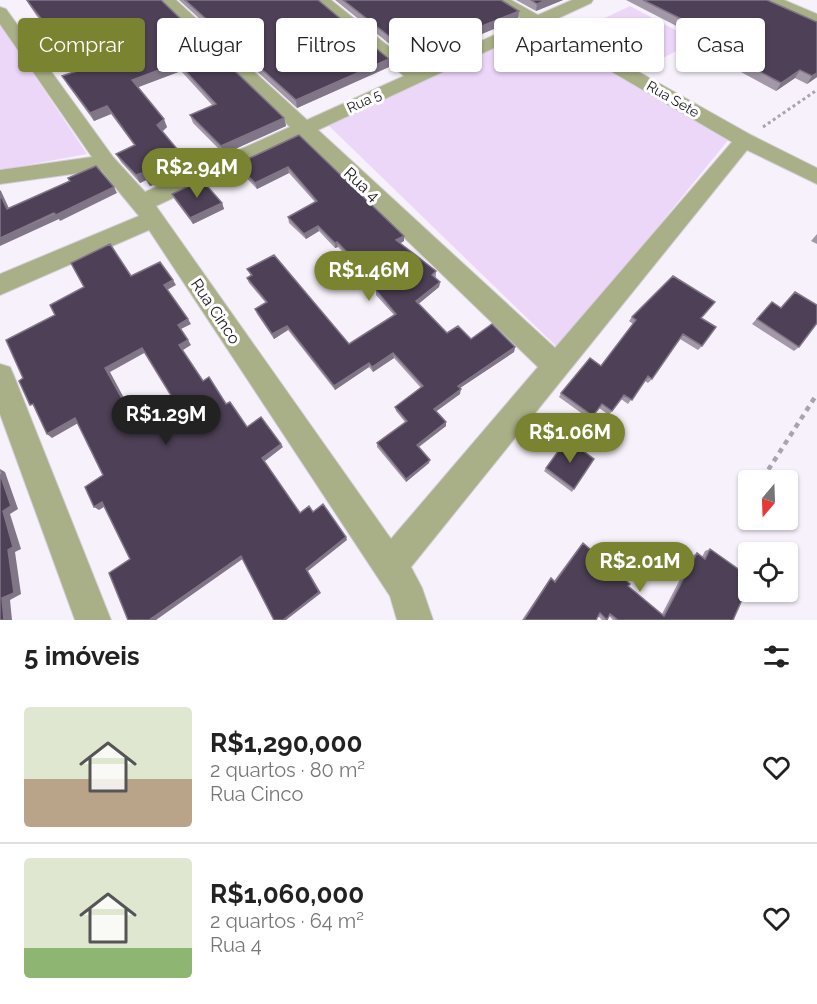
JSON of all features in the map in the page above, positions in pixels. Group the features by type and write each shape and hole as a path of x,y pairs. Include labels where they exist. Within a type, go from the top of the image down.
{"street":[{"name":"Rua 4","path":"167,0 557,367"},
{"path":"321,0 416,77"},
{"name":"Rua Sete","path":"500,0 532,18"},
{"name":"Rua 5","path":"544,18 585,0"},
{"path":"771,0 817,20"},
{"name":"Rua Cinco","path":"0,12 105,162 147,211 390,566 405,588 415,620"},
{"name":"Rua 5","path":"0,285 303,129 494,41"},
{"name":"Rua Sete","path":"626,72 744,140 817,177"},
{"path":"390,566 744,140"},
{"path":"0,177 105,162"},
{"path":"0,376 93,620"}],"path":[{"path":"744,140 817,90"},
{"path":"768,470 817,394"}],"shaded area":[{"path":"630,6 653,18 605,18"},
{"path":"0,24 18,51 18,72 32,72 87,154 0,170"},
{"path":"664,24 676,30 676,51 664,57"},
{"path":"494,46 494,72 616,72 729,139 559,349 326,123 437,72 482,72 482,52"}],"building":[{"path":"27,0 161,0 180,18 157,18 157,71 132,80 164,119 157,125 187,161 145,178 142,173 136,175 116,154 135,145 107,106 90,113 62,76 74,72 145,72 145,18 41,18"},
{"path":"185,0 318,0 340,18 276,18 276,72 360,72 296,100 264,71 264,18 205,18"},
{"path":"343,0 501,0 519,11 502,18 494,18 494,21 482,26 482,18 389,18 389,36 377,27 377,18 366,18"},
{"path":"531,0 546,0 537,4"},
{"path":"643,0 767,0 817,22 817,73 812,76 800,70 781,83 760,72 765,72 765,18 680,18"},
{"path":"377,49 389,59 377,64"},
{"path":"186,72 236,72 284,118 221,146 190,115 216,104"},
{"path":"299,135 404,236 396,240 436,271 432,275 440,282 416,301 447,333 458,326 471,339 492,324 515,347 458,386 461,389 434,409 446,422 417,445 430,460 406,479 377,443 407,421 395,407 423,386 393,353 372,367 369,363 334,386 287,326 272,334 255,309 267,302 247,278 252,275 247,269 274,255 349,344 396,314 376,290 381,287 337,242 335,243 318,226 304,234 288,217 317,201 288,167 255,183 237,164"},
{"path":"96,166 114,187 56,215 54,213 0,238 0,194 7,209 70,181 68,178"},
{"path":"202,180 222,203 190,218 172,194"},
{"path":"110,244 131,276 160,262 173,280 164,285 188,319 178,325 188,340 179,345 203,381 209,377 226,404 230,402 247,427 261,417 281,444 262,458 300,513 309,506 313,512 323,504 346,537 306,569 319,592 283,620 274,620 241,556 149,620 128,620 109,573 130,559 102,502 94,507 85,487 103,475 75,418 47,434 19,381 23,378 6,340 55,315 50,305 84,287 71,263","holes":["142,348 172,397 134,420 105,368"]},
{"path":"673,276 715,302 701,318 716,327 702,346 683,334 652,379 648,376 632,400 624,395 612,411 602,404 593,416 561,393 590,358 601,366 636,320 632,317"},
{"path":"795,292 817,305 817,323 799,347 757,319 772,302 781,308"},
{"path":"567,439 594,459 574,489 546,468"},
{"path":"0,474 11,506 3,511 13,547 8,550 14,593 2,598 4,620 0,620"},
{"path":"583,543 630,584 628,586 664,616 697,553 705,559 710,549 738,569 738,602 741,602 733,620 618,620 610,614 607,620 600,613 596,620 524,620 551,578 555,582"}]}
